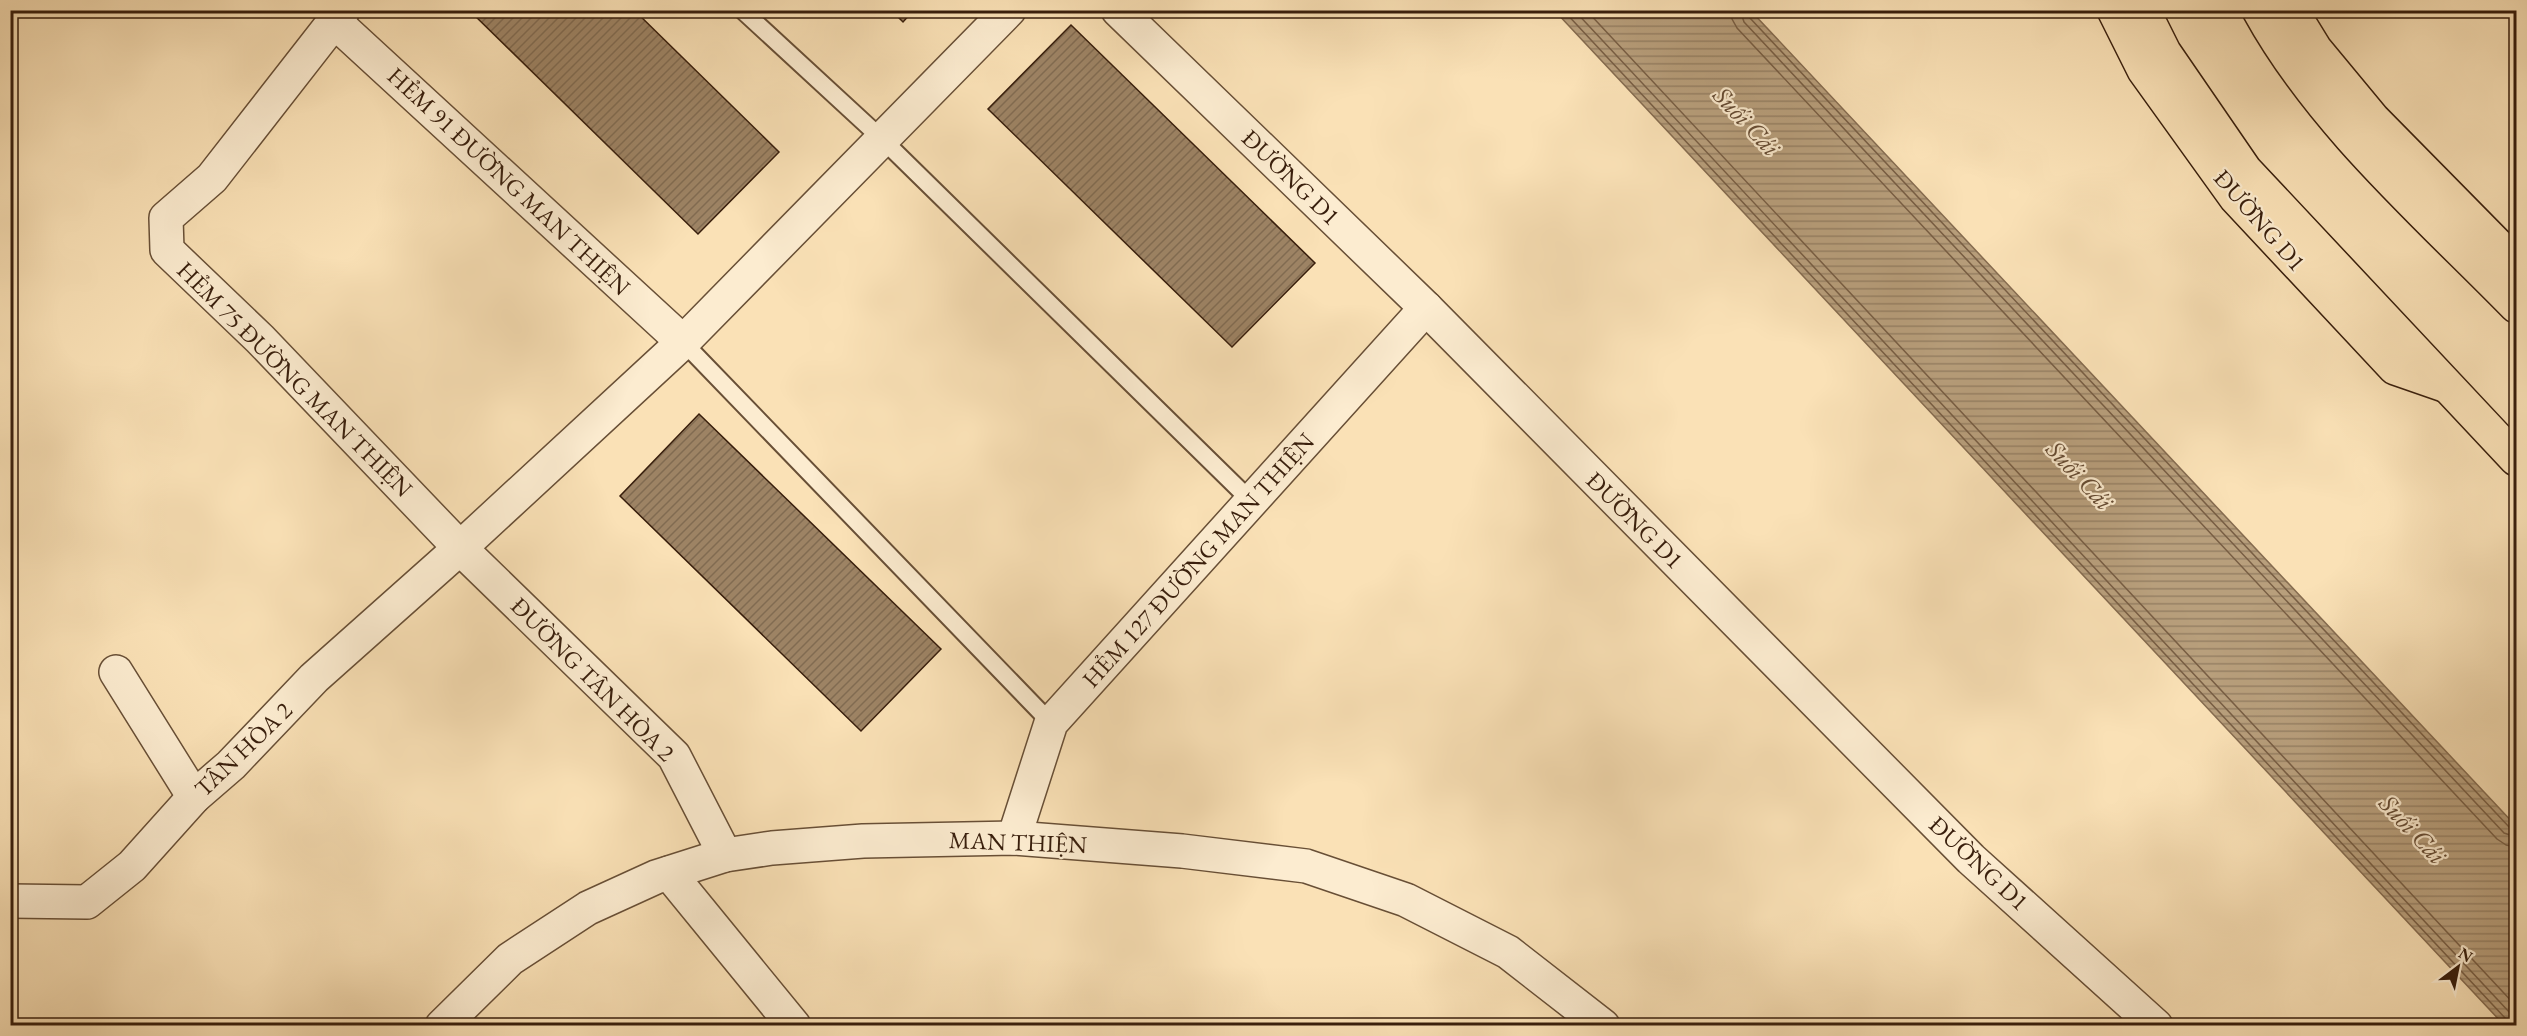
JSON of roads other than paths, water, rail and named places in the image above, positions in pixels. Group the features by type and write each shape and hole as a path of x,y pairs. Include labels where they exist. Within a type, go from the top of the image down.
{"main road":[{"name":"ĐƯỜNG D1","path":"2114,10 2144,70 2236,198 2395,368 2449,387"},
{"name":"ĐƯỜNG D1","path":"2143,10 2164,52 2245,170 2517,459"},
{"path":"2259,10 2272,35 2323,105 2384,172 2517,306"},
{"path":"2291,10 2315,49 2373,119 2509,257 2517,294"}],"street":[{"name":"TÂN HÒA 2","path":"10,901 87,902 132,866 194,796 231,765 314,678 460,548 684,342 1009,10"},
{"name":"ĐƯỜNG D1","path":"1118,10 1426,308 1971,859 2156,1026"},
{"name":"HẺM 91 ĐƯỜNG MAN THIỆN","path":"339,16 684,342"},
{"name":"HẺM 75 ĐƯỜNG MAN THIỆN","path":"339,16 212,178 166,218 168,250 260,339 460,548"},
{"name":"HẺM 127 ĐƯỜNG MAN THIỆN","path":"1014,838 1051,723 1426,308"},
{"name":"ĐƯỜNG TÂN HÒA 2","path":"460,548 674,756 725,855"},
{"path":"116,672 194,796"},
{"name":"MAN THIỆN","path":"442,1026 510,959 588,908 669,873 725,855 772,848 863,841 1014,838 1182,851 1306,866 1406,900 1508,952 1603,1026"},
{"path":"669,873 794,1026"}],"lane":[{"path":"742,10 882,139 1251,501"},
{"path":"684,342 1051,723"}],"water":[{"name":"Suối Cái","path":"1555,11 1751,11 2516,826 2516,1025 2504,1025"}]}
